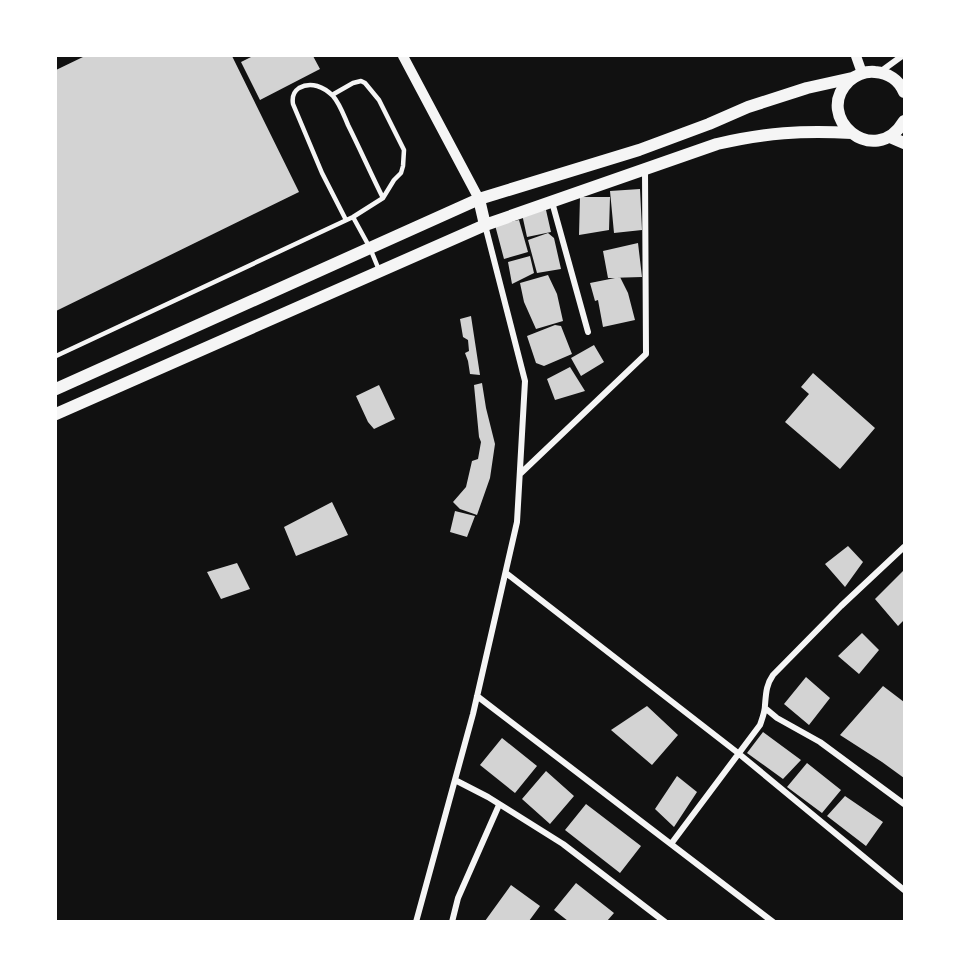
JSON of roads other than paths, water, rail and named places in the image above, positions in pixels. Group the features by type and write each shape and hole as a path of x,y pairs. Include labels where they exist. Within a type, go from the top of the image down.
{"main road":[{"path":"56,389 479,200 639,150 758,104 807,88 873,72 894,78 902,86 904,92"},
{"path":"857,76 844,86 840,96 838,107 840,118 846,129 855,137 867,141 878,141 890,137 899,130 904,121"},
{"path":"56,414 485,225 717,144 785,132 852,133"},
{"path":"890,137 904,143"},
{"path":"639,150 645,170"},
{"path":"479,200 485,225"}],"street":[{"path":"403,56 479,200"},
{"path":"856,56 857,76"},
{"path":"880,73 902,56"},
{"path":"520,475 646,354 645,170"},
{"path":"552,202 588,332"},
{"path":"416,921 477,696 518,522 525,381 485,225"},
{"path":"671,844 760,725 765,708 765,692 772,675 904,547"},
{"path":"506,573 738,753 904,890"},
{"path":"477,696 773,921"},
{"path":"765,708 777,718 820,742 904,804"},
{"path":"455,780 563,844 665,921"},
{"path":"452,921 458,898 499,805"}],"lane":[{"path":"56,356 353,217 383,198 401,173 405,157 404,150 379,100 365,83 361,81 353,83 332,95"},
{"path":"346,220 322,172 293,104 292,97 296,90 312,84 332,95 383,198"},
{"path":"353,217 370,248 379,271"}]}
